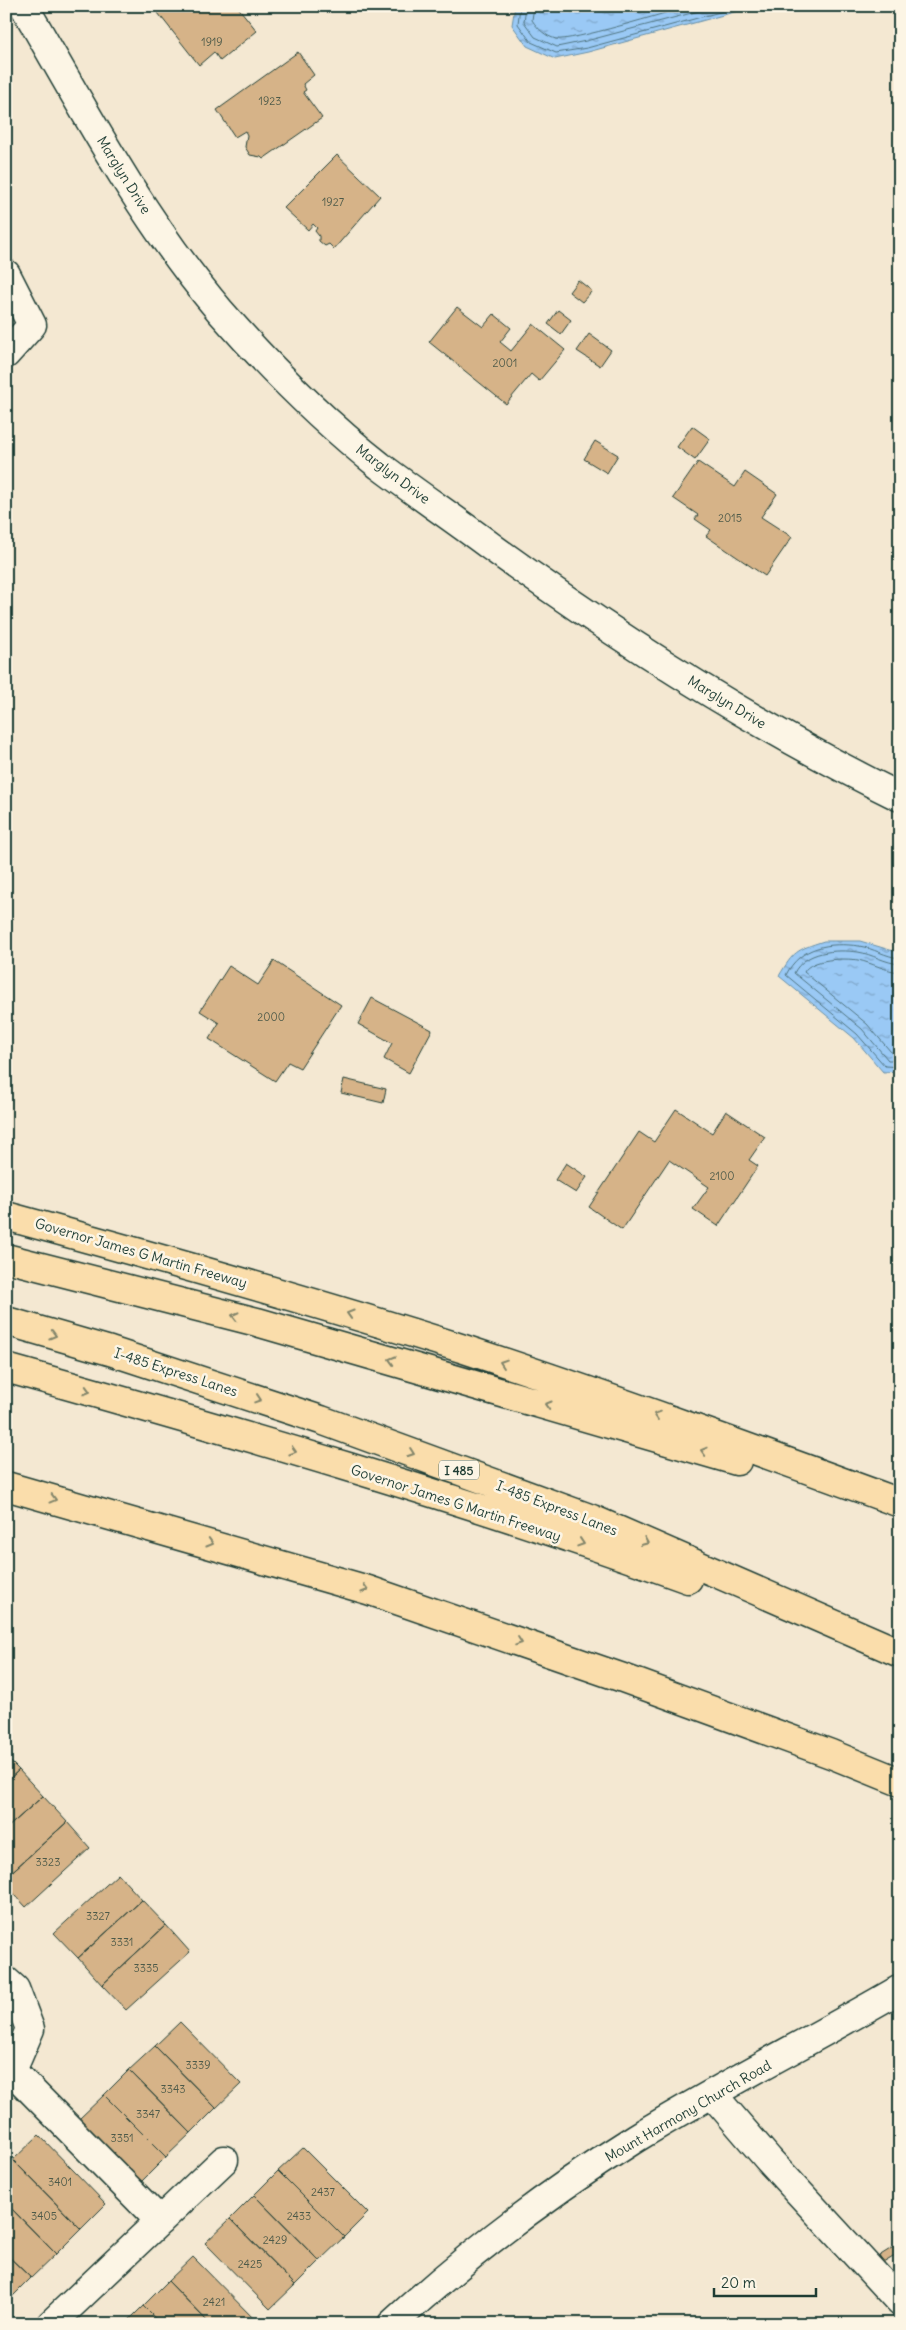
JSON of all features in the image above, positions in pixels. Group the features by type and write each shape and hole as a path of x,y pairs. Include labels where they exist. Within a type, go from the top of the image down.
{"highway":[{"name":"Governor James G Martin Freeway","path":"6,1216 217,1273 464,1350 697,1428 900,1503"},
{"path":"6,1258 257,1322 475,1383 746,1463 900,1515"},
{"name":"I-485 Express Lanes","path":"6,1321 110,1351 321,1420 583,1516 900,1653"},
{"name":"Governor James G Martin Freeway","path":"6,1368 178,1416 419,1489 648,1565 900,1657"},
{"path":"6,1486 368,1590 623,1678 831,1754 900,1782"}],"street":[{"name":"Marglyn Drive","path":"24,6 106,147 160,232 218,309 273,370 326,421 381,466 531,575 626,640 714,696 786,737 900,797"},
{"path":"6,274 32,325 6,354"},
{"path":"6,1980 15,1989 30,2029 9,2074 160,2221"},
{"name":"Mount Harmony Church Road","path":"392,2324 473,2252 529,2210 636,2138 900,1988"},
{"path":"713,2095 769,2160 900,2302"},
{"path":"51,2324 224,2160"}],"water":[{"path":"515,6 756,6 588,52 555,59 527,46 512,25"},
{"path":"824,941 860,941 900,953 900,1071 883,1072 854,1038 779,976 788,961 797,952"}],"building":[{"path":"165,6 237,6 257,31 220,61 214,52 199,65 158,13"},
{"path":"298,52 314,75 303,84 306,90 303,92 322,118 263,159 250,155 245,147 247,135 245,131 235,137 217,110"},
{"path":"337,155 380,196 334,249 329,244 325,246 319,241 319,236 315,231 317,228 313,224 308,230 284,208"},
{"path":"578,280 592,291 582,302 569,292"},
{"path":"457,307 483,327 494,314 511,328 500,342 511,351 533,324 565,350 539,381 531,374 506,404 429,342"},
{"path":"558,310 571,320 561,334 548,324"},
{"path":"589,334 611,350 600,366 577,351"},
{"path":"692,426 710,439 695,460 677,447"},
{"path":"595,441 618,455 607,473 584,459"},
{"path":"698,462 735,487 745,472 777,494 761,517 792,537 765,576 706,536 711,530 695,519 698,515 673,498"},
{"path":"274,961 341,1005 300,1068 288,1062 275,1081 209,1039 219,1023 200,1011 229,966 258,985"},
{"path":"372,998 432,1030 409,1073 384,1059 392,1043 358,1024"},
{"path":"344,1079 386,1089 383,1103 341,1093"},
{"path":"676,1109 712,1133 726,1111 765,1137 749,1160 758,1166 718,1226 693,1209 709,1187 669,1160 622,1230 589,1207 639,1132 654,1142"},
{"path":"566,1163 587,1177 576,1193 555,1180"},
{"path":"6,1757 19,1770 6,1782"},
{"path":"19,1770 43,1796 6,1829 6,1782"},
{"path":"43,1796 67,1822 6,1877 6,1829"},
{"path":"67,1822 90,1848 26,1907 6,1885 6,1877"},
{"path":"118,1874 142,1900 78,1958 54,1933"},
{"path":"142,1900 166,1925 102,1985 78,1958"},
{"path":"166,1925 190,1952 126,2010 102,1985"},
{"path":"180,2022 241,2084 216,2108 155,2046"},
{"path":"155,2046 216,2108 191,2133 129,2070"},
{"path":"129,2070 191,2133 166,2157 104,2095"},
{"path":"104,2095 166,2157 141,2182 79,2119"},
{"path":"39,2135 106,2204 81,2229 13,2160"},
{"path":"303,2148 368,2213 344,2237 278,2171"},
{"path":"13,2160 81,2229 56,2254 6,2203 6,2167"},
{"path":"278,2171 344,2237 319,2261 254,2195"},
{"path":"254,2195 319,2261 295,2285 230,2219"},
{"path":"6,2203 56,2254 31,2278 6,2254"},
{"path":"230,2219 295,2285 270,2309 205,2243"},
{"path":"895,2246 900,2253 883,2263 879,2256"},
{"path":"6,2254 31,2278 6,2303"},
{"path":"193,2257 259,2324 210,2324 168,2281"},
{"path":"168,2281 210,2324 161,2324 143,2306"},
{"path":"143,2306 161,2324 125,2324"}]}
